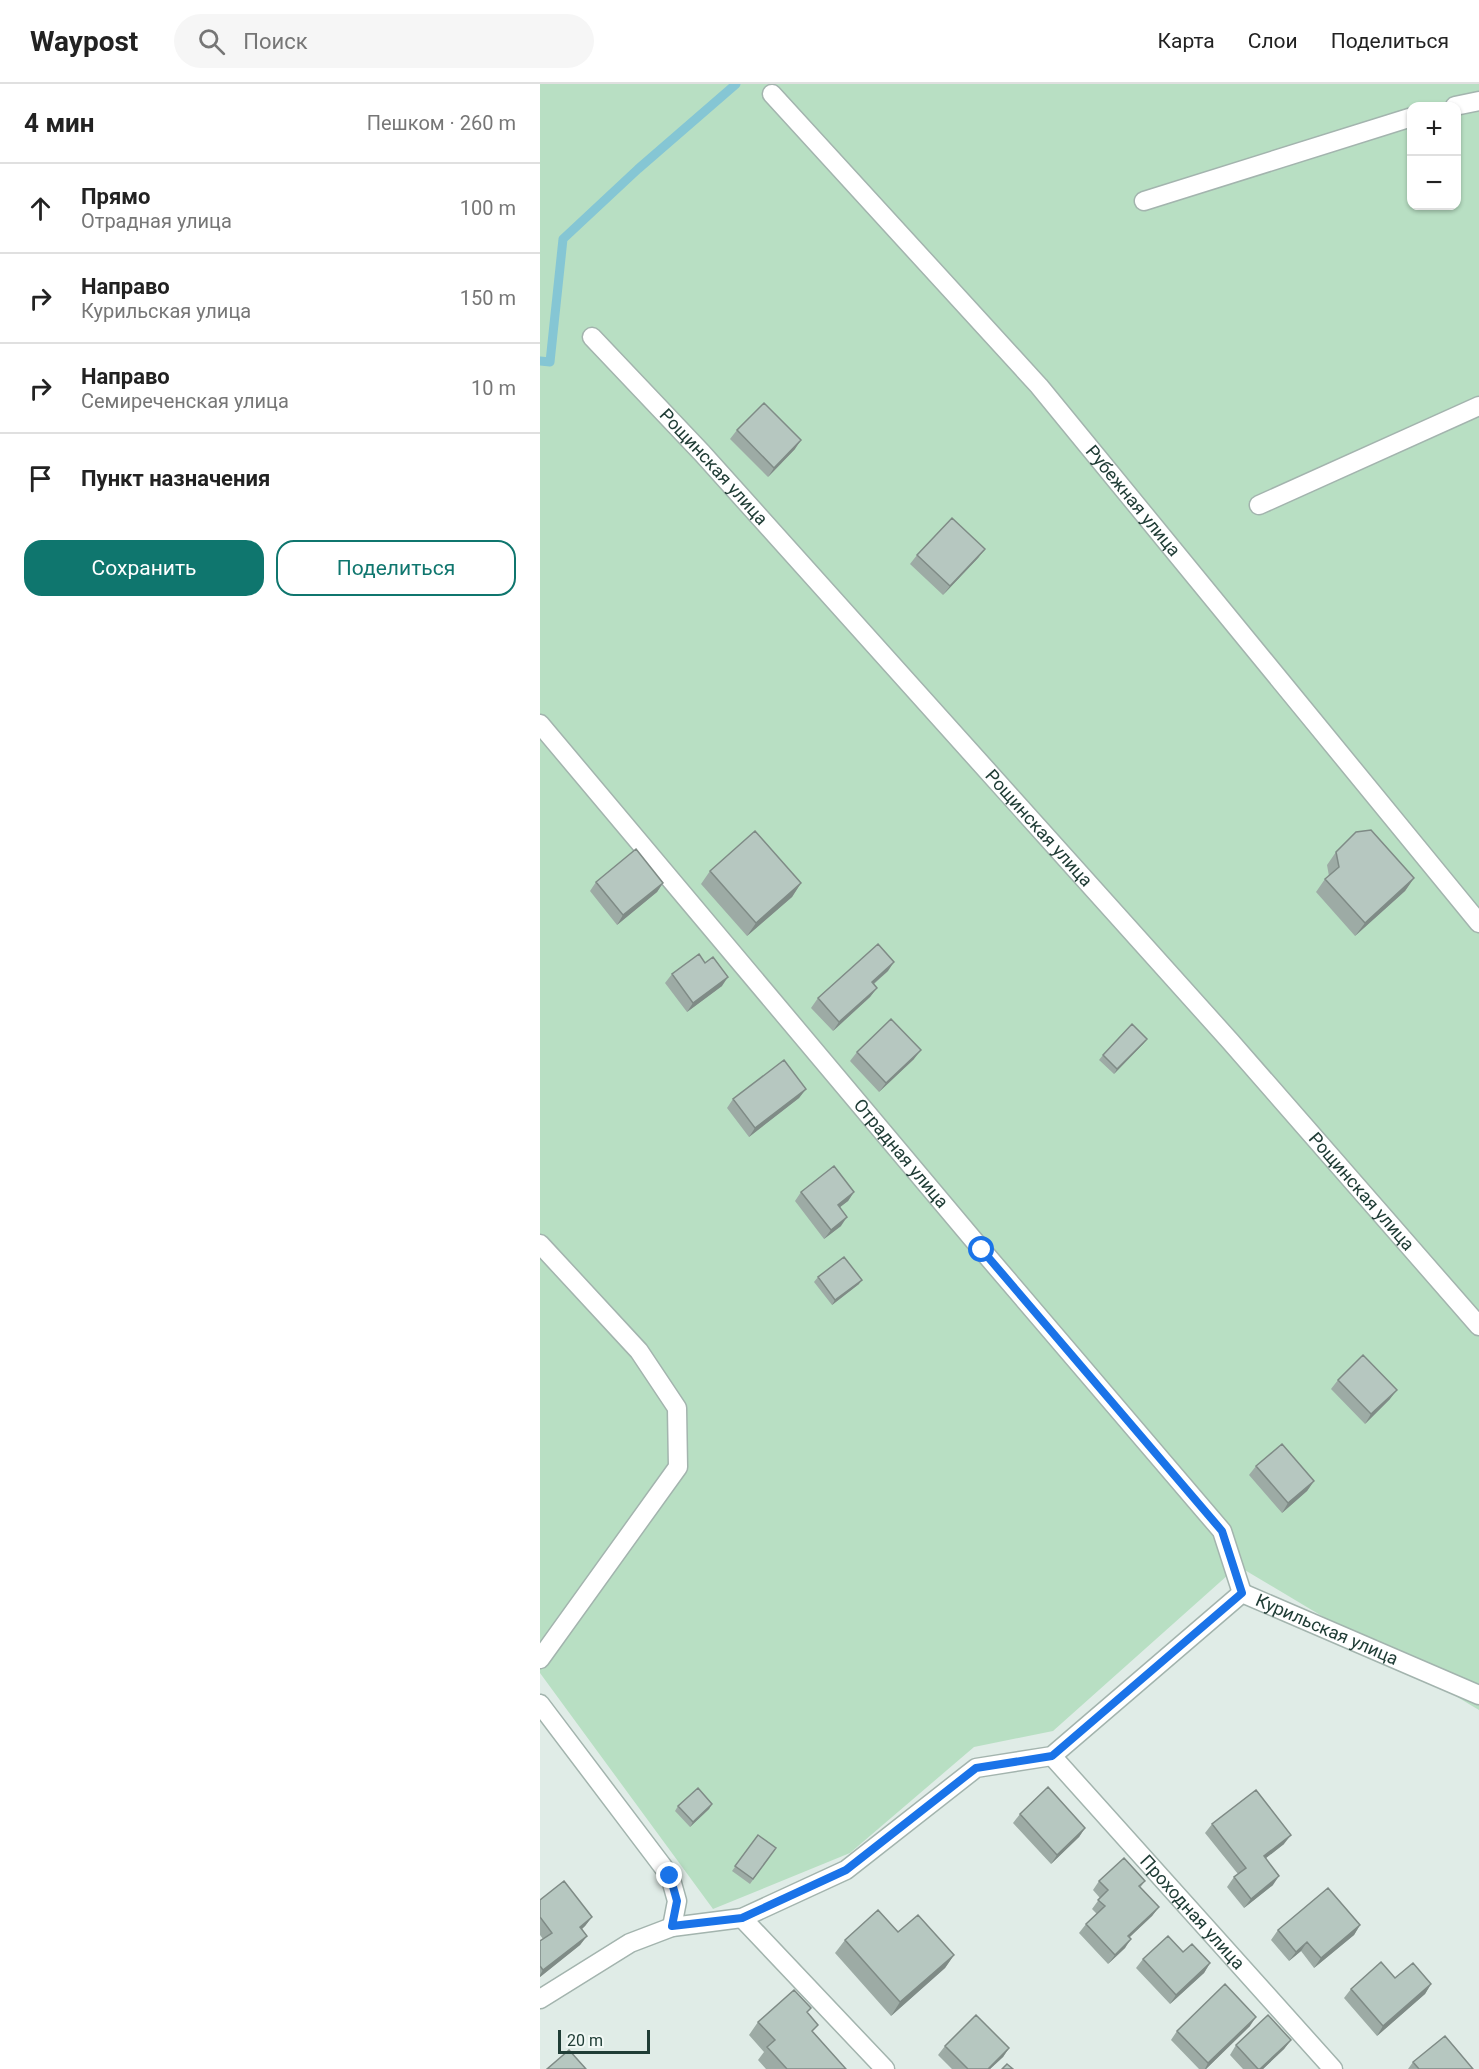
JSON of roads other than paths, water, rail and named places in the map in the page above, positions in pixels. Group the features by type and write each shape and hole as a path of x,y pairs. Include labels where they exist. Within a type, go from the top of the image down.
{"street":[{"name":"Рубежная улица","path":"772,94 1039,386 1479,923"},
{"path":"1461,105 1479,101"},
{"path":"1144,201 1407,119"},
{"name":"Рощинская улица","path":"592,337 702,453 1222,1032 1479,1326"},
{"path":"1259,505 1479,406"},
{"name":"Отрадная улица","path":"540,724 1222,1531 1242,1593"},
{"path":"540,1244 639,1351 677,1408 678,1467 540,1659"},
{"name":"Курильская улица","path":"1052,1756 1242,1593 1479,1695"},
{"path":"540,1704 670,1876 677,1901 672,1926"},
{"path":"540,1999 630,1944 672,1926 742,1918 846,1870 976,1768 1052,1756"},
{"name":"Проходная улица","path":"1052,1756 1333,2069"},
{"path":"742,1918 885,2069"}],"waterway":[{"path":"540,361 550,362 563,239 638,169 736,84"}]}
